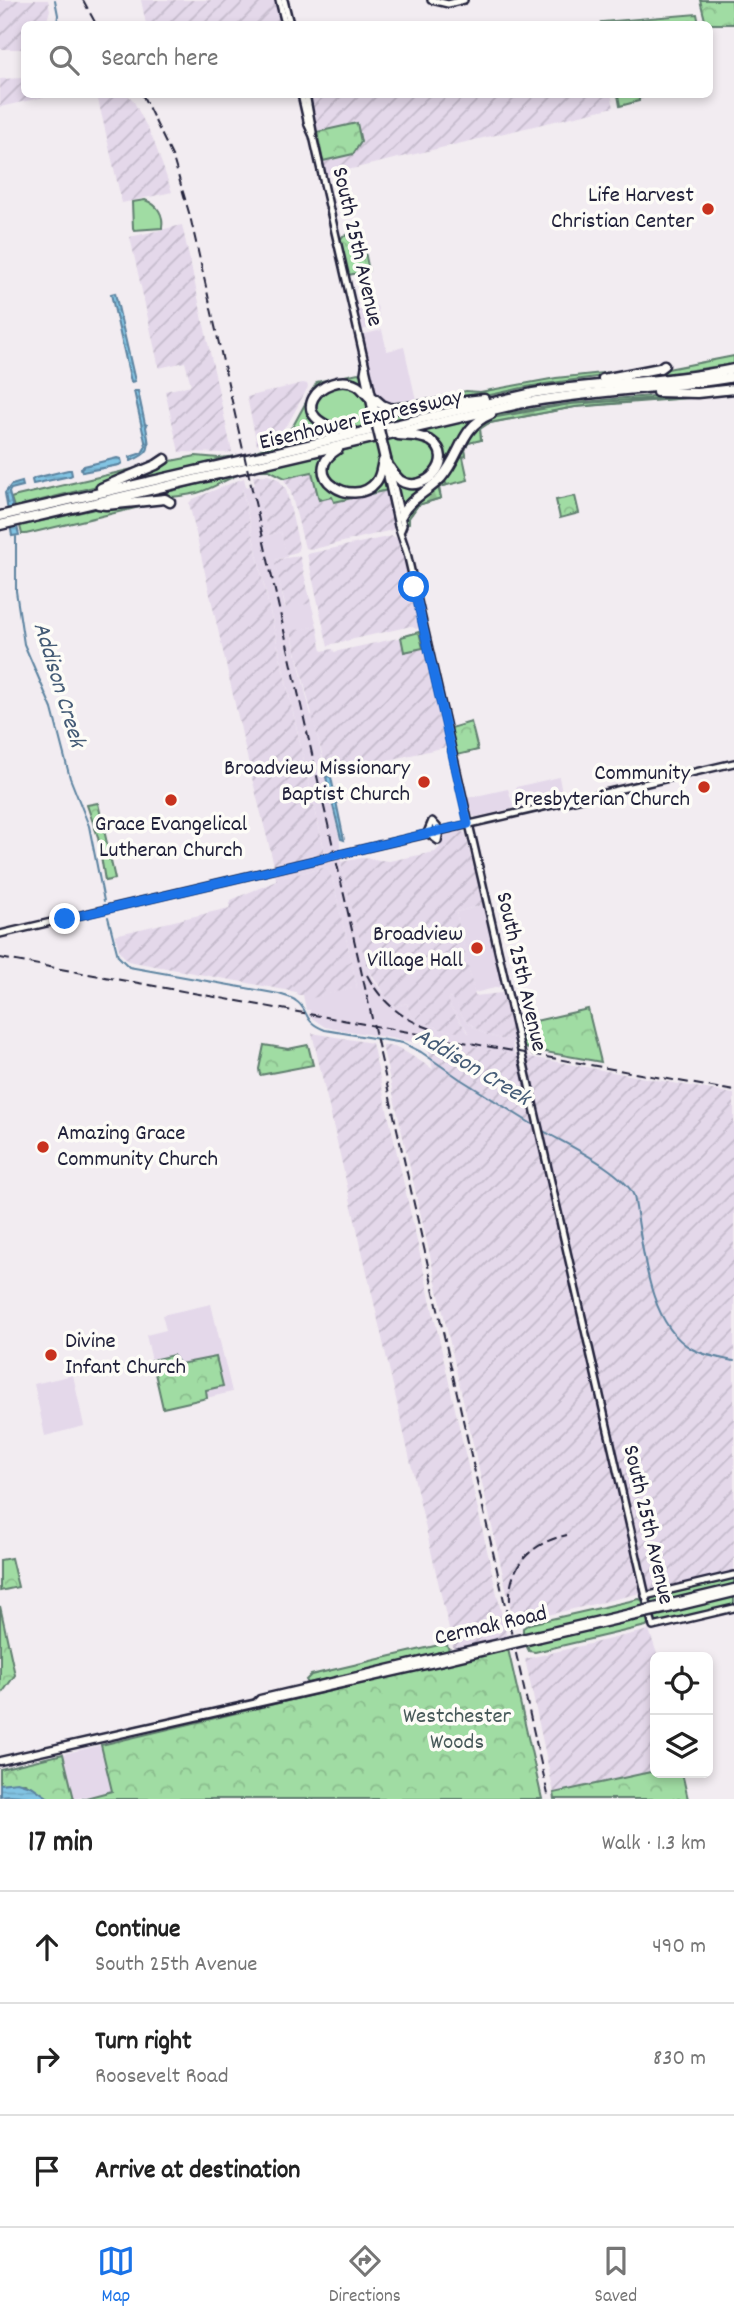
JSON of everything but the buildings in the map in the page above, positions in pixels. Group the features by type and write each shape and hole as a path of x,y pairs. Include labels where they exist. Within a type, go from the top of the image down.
{"highway":[{"path":"584,386 664,365"},
{"name":"Eisenhower Expressway","path":"20,516 67,501 511,397 734,369"},
{"name":"Eisenhower Expressway","path":"2,520 92,503 499,408 563,396 734,377"},
{"path":"359,433 333,429 320,423 313,414 312,400 322,388 340,382 357,385 386,407 399,409 500,396 511,397"},
{"path":"630,390 640,393 687,393 734,389"},
{"path":"401,516 408,505 444,474 471,426 499,408"},
{"path":"390,468 402,481 415,483 435,473 441,460 438,449 428,440 391,433"},
{"path":"344,444 328,456 324,465 327,481 338,489 355,492 370,487 379,476 383,461"},
{"path":"67,501 81,493 137,474 165,459"},
{"path":"92,503 106,505 165,499 170,502"}],"main road":[{"path":"282,0 286,21"},
{"path":"431,0 448,4 464,0"},
{"name":"South 25th Avenue","path":"304,98 313,126 313,136 365,367 363,373 372,397 401,516 401,530"},
{"name":"South 25th Avenue","path":"383,449 383,461 653,1627 734,1608"},
{"path":"0,934 734,764"},
{"path":"427,833 432,821 440,830"},
{"path":"645,1596 734,1575"},
{"name":"Cermak Road","path":"0,1761 734,1591"}],"shaded area":[{"path":"0,0 48,0 50,10 47,21 21,21 21,49 0,49"},
{"path":"141,0 275,0 279,21 145,21"},
{"path":"21,78 21,98 40,98 0,107 0,79"},
{"path":"98,98 133,100 153,139 172,192 122,203"},
{"path":"308,98 612,98 614,107 326,175"},
{"path":"182,225 232,452 179,452 165,391 191,385 185,362 159,368 130,237"},
{"path":"377,306 381,326 361,330 355,311"},
{"path":"382,330 387,351 404,347 416,400 382,404 376,394 362,338 365,334"},
{"path":"303,383 308,387 289,422 279,433 257,445 247,397"},
{"path":"313,471 334,502 388,490 396,527 314,549 305,548 290,489 283,478"},
{"path":"268,475 278,479 286,489 299,546 297,552 286,555 281,532 269,535 253,476"},
{"path":"244,478 246,487 242,489 325,853 274,865 189,503"},
{"path":"256,484 269,535 281,532 287,557 275,560 285,608 311,603 317,626 291,632 313,715 340,842 341,862 369,972 379,988 396,1006 407,1003 410,1015 440,1029 469,1033 451,1008 448,998 452,997 464,1019 477,1029 487,1035 512,1042 515,1056 414,1038 413,1042 325,1027 309,1016 310,1010 306,1010 304,999 357,987 333,880 327,867 276,879 275,874 327,861 242,488"},
{"path":"392,536 399,539 419,628 411,626 328,647 307,554"},
{"path":"298,556 311,603 286,609 274,560"},
{"path":"317,626 322,651 333,649 334,652 421,633 446,747 327,774 291,631"},
{"path":"559,777 563,798 518,807 516,787"},
{"path":"508,789 514,808 476,817 471,815 467,798"},
{"path":"460,831 465,833 483,905 456,912 475,996 502,993 515,1043 487,1035 477,1029 464,1019 451,997 448,998 451,1008 469,1034 440,1029 417,1019 410,1015 407,1003 396,1006 385,995 366,965 341,862 362,858 389,861 435,852 444,835"},
{"path":"327,867 333,880 357,987 304,1000 303,995 297,995 296,992 128,961 120,952 115,935 229,908 231,900 276,879"},
{"path":"483,905 501,983 499,987 474,993 456,912"},
{"path":"312,1033 372,1043 507,1638 454,1651"},
{"path":"426,1038 734,1094 734,1571 514,1623 382,1045 399,1048 433,1069"},
{"path":"211,1304 232,1392 163,1408 146,1335 166,1330 162,1315"},
{"path":"73,1375 84,1426 45,1436 34,1384"},
{"path":"649,1630 656,1652 650,1652 650,1772 554,1793 525,1659"},
{"path":"101,1745 113,1791 74,1799 63,1754"}],"green space":[{"path":"700,0 732,0 734,24 713,24 713,21 705,21"},
{"path":"697,14 698,21 613,21"},
{"path":"619,98 639,98 639,101 620,106"},
{"path":"357,123 361,142 353,154 323,161 317,132"},
{"path":"145,200 159,211 162,228 134,230 132,202"},
{"path":"361,232 369,271 348,275 340,240 343,236"},
{"path":"734,356 734,364 622,378"},
{"path":"640,369 434,405 415,407 382,404 430,400 466,391 480,392 556,378"},
{"path":"358,373 365,391 356,383 321,387 312,417 318,424 331,430 331,434 249,454 271,445 293,426 317,382"},
{"path":"346,385 358,388 365,397 372,425 340,428 314,411 316,398 328,388"},
{"path":"734,392 575,407 485,424 480,429 481,440 468,443 465,450 466,456 463,457 468,480 439,487 441,498 418,505 409,518 409,523 404,524 404,515 424,495 485,418 609,399"},
{"path":"719,394 575,407 489,423 480,429 481,440 468,443 466,456 460,457 471,431 486,419 570,404"},
{"path":"452,406 382,422 379,407"},
{"path":"475,419 447,467 402,509 393,475 398,480 427,481 443,458 422,436 421,431"},
{"path":"386,440 422,440 432,447 438,461 428,474 419,480 411,482 404,479 393,463"},
{"path":"376,442 380,467 378,475 368,485 348,489 330,479 326,468 334,453"},
{"path":"325,453 326,481 360,493 383,472 388,490 334,502 332,497 319,500 312,472 285,478 269,470 253,470"},
{"path":"196,456 238,456 119,484 166,462"},
{"path":"154,464 109,483 14,507 11,498 17,496"},
{"path":"242,473 197,493 131,501"},
{"path":"444,480 447,485 438,487 441,498 418,505 411,515 415,506"},
{"path":"575,496 579,513 560,518 556,500"},
{"path":"165,501 26,534 22,534 20,526 95,509"},
{"path":"419,632 423,648 404,652 401,637"},
{"path":"471,722 478,750 457,755 451,728"},
{"path":"98,803 115,879 105,881 98,837 87,805"},
{"path":"588,1009 601,1062 523,1048 518,1025"},
{"path":"264,1045 288,1049 308,1045 313,1065 260,1075"},
{"path":"173,1355 180,1364 216,1357 223,1386 206,1390 207,1398 163,1408 152,1360"},
{"path":"11,1558 18,1587 0,1591 0,1560"},
{"path":"734,1577 734,1586 651,1605 650,1597"},
{"path":"734,1596 734,1606 655,1622 654,1616"},
{"path":"639,1599 644,1607 523,1635 523,1628 529,1624"},
{"path":"0,1606 15,1675 0,1696"},
{"path":"647,1617 646,1626 535,1652 529,1651 526,1645"},
{"path":"447,1645 450,1652 308,1683 306,1680 311,1675"},
{"name":"Westchester Woods","path":"508,1649 542,1799 82,1799 112,1791 101,1745"},
{"path":"63,1754 74,1799 50,1799 25,1783 0,1784 0,1769"},
{"path":"650,1772 650,1778 683,1778 688,1799 555,1799 554,1793"}],"water":[{"path":"115,293 135,381 131,382 111,294"},
{"path":"134,391 138,391 149,445 143,455 131,461 130,457 142,453 146,446"},
{"path":"121,459 122,463 119,465 82,472 81,468 84,466"},
{"path":"71,470 72,475 33,484 32,480 35,478"},
{"path":"22,482 23,486 9,492 19,535 12,536 5,493 11,485"},
{"path":"329,776 344,840 341,839 326,777"},
{"path":"17,1782 33,1787 50,1799 0,1796 0,1784"}],"waterway":[{"name":"Addison Creek","path":"55,0 57,21"},
{"name":"Addison Creek","path":"16,537 16,591 24,644 52,709 70,778 89,826 104,901"},
{"name":"Addison Creek","path":"108,917 118,956 129,967 290,998 300,1004 317,1027 403,1043 535,1126"},
{"name":"Addison Creek","path":"540,1129 606,1167 628,1186 634,1196 649,1280 665,1321 677,1337 692,1349 734,1361"}],"railway":[{"path":"83,0 94,21"},
{"path":"144,98 173,158 190,216 549,1799"},
{"path":"0,958 734,1091"},
{"path":"367,975 379,994 394,1009 412,1021 432,1029"},
{"path":"510,1601 513,1576 525,1557 544,1543 567,1535"}],"place":[{"name":"Life Harvest Christian Center","path":"708,209"},
{"name":"Broadview Missionary Baptist Church","path":"424,782"},
{"name":"Community Presbyterian Church","path":"704,787"},
{"name":"Grace Evangelical Lutheran Church","path":"171,800"},
{"name":"Broadview Village Hall","path":"477,948"},
{"name":"Amazing Grace Community Church","path":"43,1147"},
{"name":"Divine Infant Church","path":"51,1355"}],"route":[{"path":"65,919 468,824 414,587"}]}
